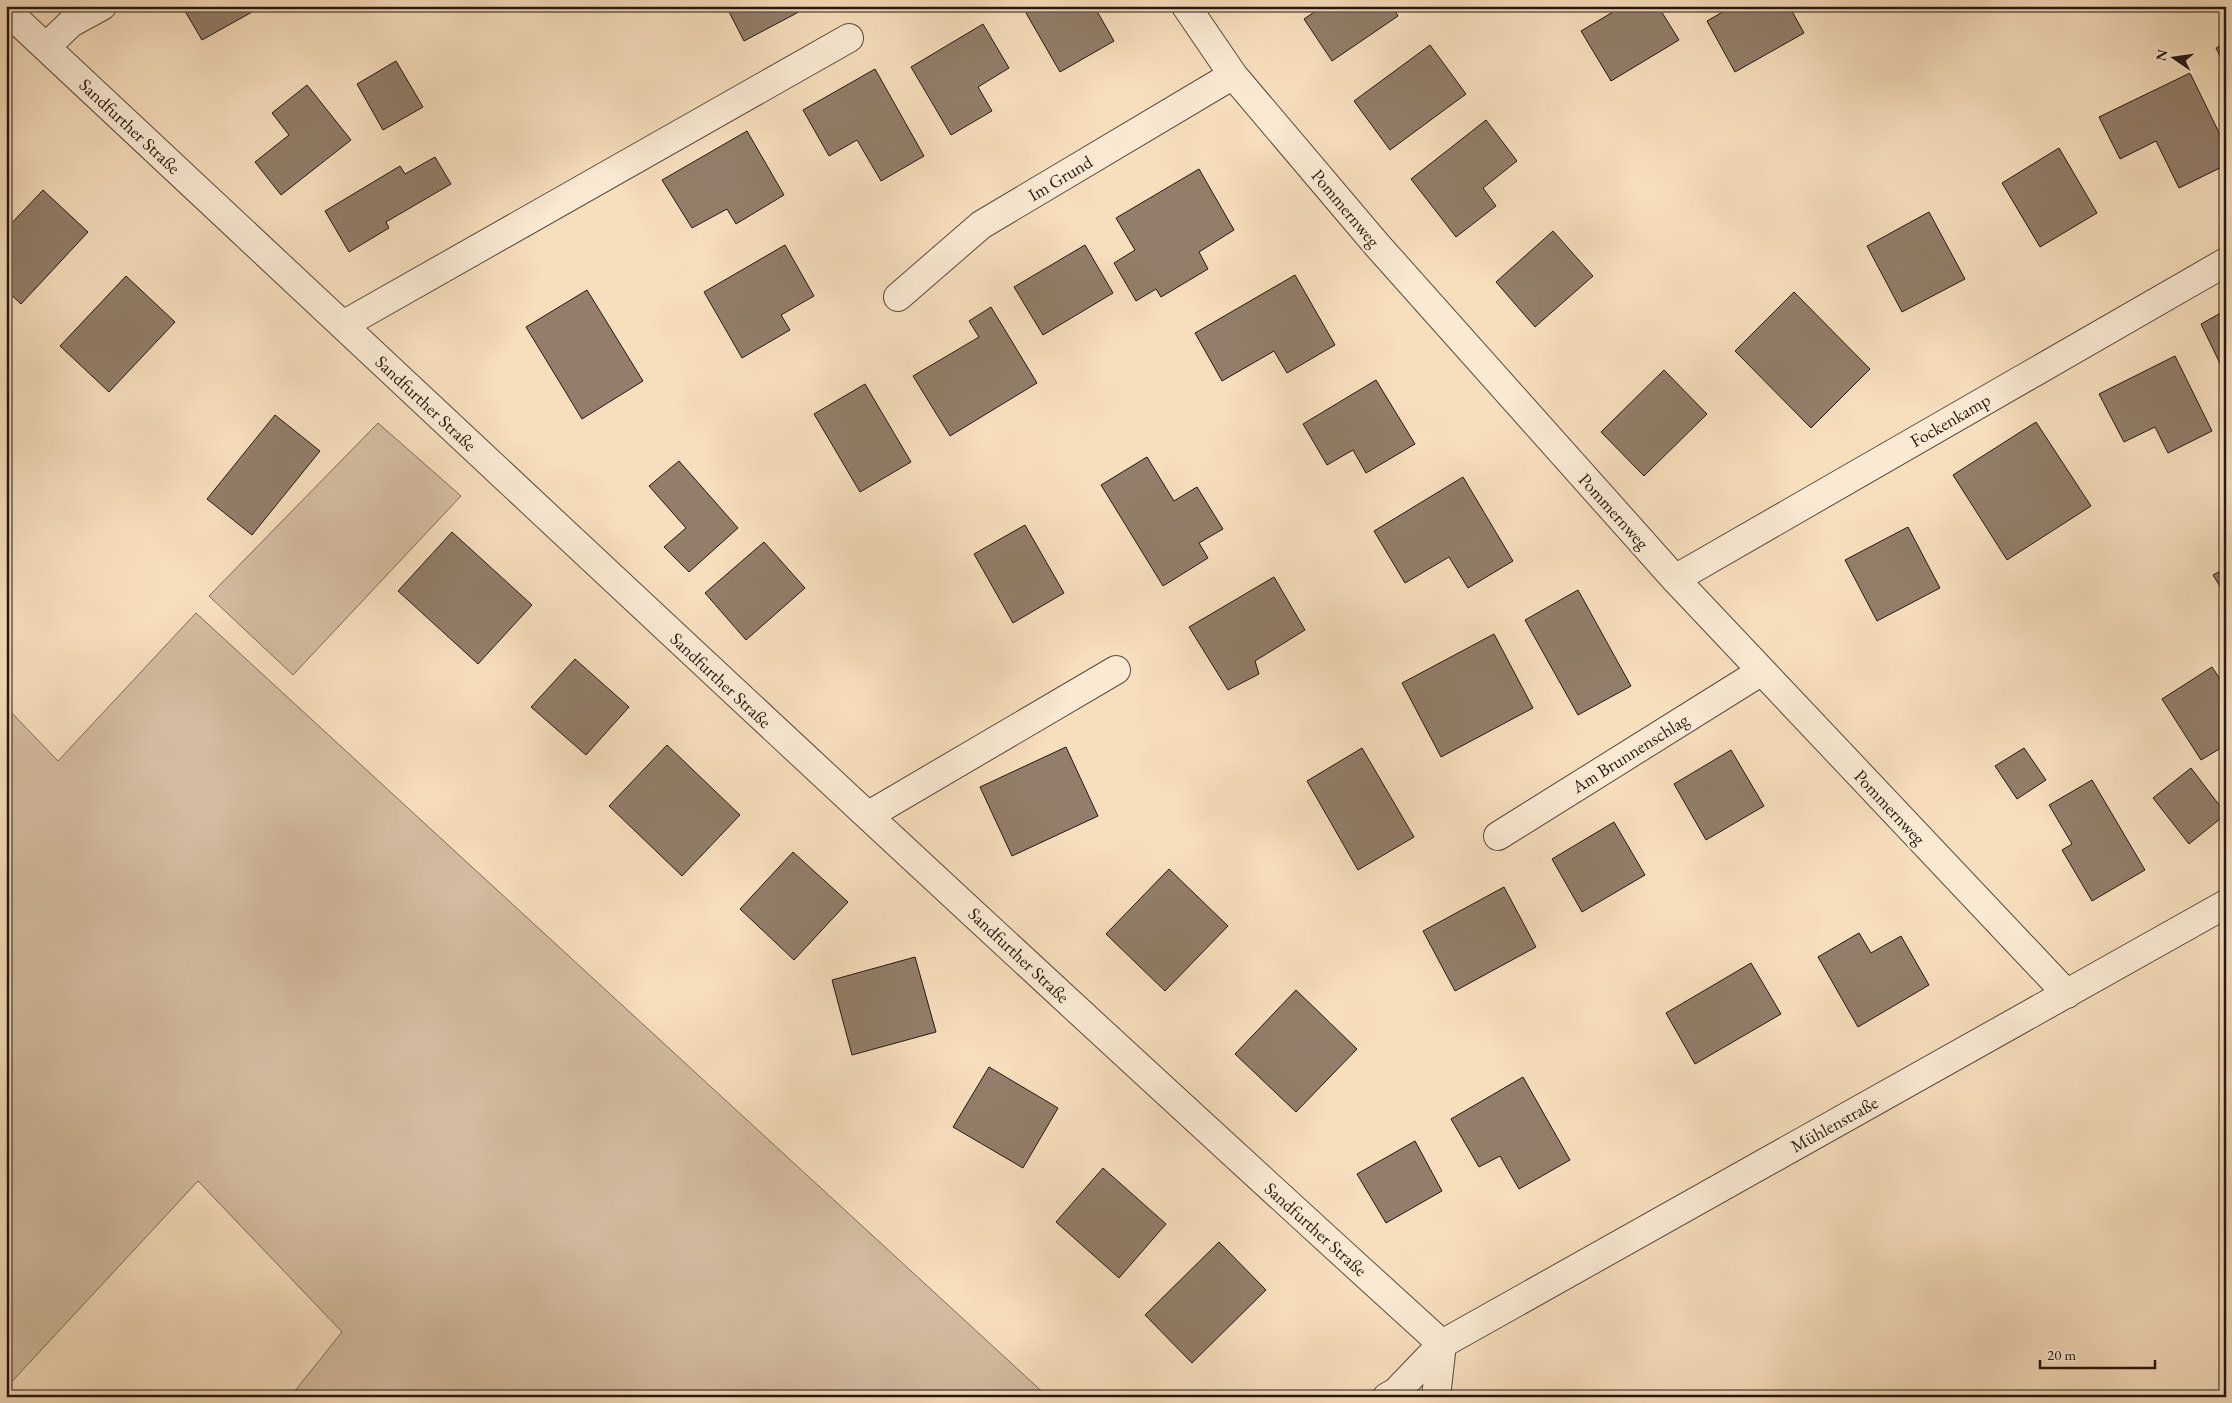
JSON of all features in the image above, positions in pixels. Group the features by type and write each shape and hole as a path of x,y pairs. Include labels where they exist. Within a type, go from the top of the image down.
{"street":[{"path":"46,47 71,23 102,6"},
{"name":"Pommernweg","path":"1186,6 1233,76 1377,245 1675,579 2067,994"},
{"name":"Sandfurther Straße","path":"6,10 343,324 678,641 1442,1344"},
{"path":"343,324 850,38"},
{"name":"Im Grund","path":"898,297 981,226 1233,76"},
{"name":"Fockenkamp","path":"1675,579 2226,262"},
{"path":"869,815 1116,670"},
{"name":"Am Brunnenschlag","path":"1498,836 1762,671"},
{"name":"Mühlenstraße","path":"1387,1397 1396,1392 1442,1344 2226,904"},
{"path":"1436,1397 1442,1344"}],"shaded area":[{"path":"378,423 461,496 293,675 209,596"},
{"path":"196,613 1048,1397 290,1397 342,1332 198,1181 6,1388 6,707 58,761"}],"building":[{"path":"182,6 261,6 261,7 202,40"},
{"path":"726,6 810,6 744,41"},
{"path":"1037,6 1094,6 1114,41 1060,72 1026,13"},
{"path":"1323,6 1392,6 1398,16 1332,61 1304,19"},
{"path":"1623,6 1658,6 1679,40 1611,81 1581,31"},
{"path":"1733,6 1789,6 1804,33 1735,72 1707,21"},
{"path":"983,24 1009,68 978,87 992,111 951,135 911,67"},
{"path":"2226,43 2226,68 2216,48"},
{"path":"1430,45 1466,94 1390,150 1354,101"},
{"path":"396,61 423,107 383,130 357,84"},
{"path":"875,69 924,156 881,181 857,140 829,156 803,110"},
{"path":"2190,73 2226,147 2226,165 2179,188 2156,141 2120,159 2099,117"},
{"path":"307,85 351,140 281,195 255,162 289,135 272,113"},
{"path":"1486,120 1517,161 1483,188 1496,206 1456,237 1411,179"},
{"path":"747,131 784,195 736,224 727,209 692,228 662,180"},
{"path":"2059,148 2097,213 2040,247 2002,183"},
{"path":"435,157 451,184 386,222 389,228 349,252 325,211 400,166 405,174"},
{"path":"1199,169 1234,230 1199,252 1208,269 1161,297 1156,289 1136,301 1114,263 1135,250 1116,218"},
{"path":"43,190 88,232 21,304 6,290 6,229"},
{"path":"1929,212 1965,279 1902,312 1867,246"},
{"path":"1553,231 1593,276 1535,327 1496,282"},
{"path":"785,245 814,296 781,315 790,330 742,358 704,292"},
{"path":"1085,245 1113,293 1043,335 1014,287"},
{"path":"1295,275 1335,345 1287,373 1274,351 1222,381 1195,333"},
{"path":"126,276 175,322 109,392 60,346"},
{"path":"587,290 643,381 582,419 526,327"},
{"path":"1794,292 1870,369 1811,428 1735,351"},
{"path":"991,307 1037,383 950,436 913,376 979,337 969,321"},
{"path":"2226,310 2226,376 2201,324"},
{"path":"2175,356 2212,431 2168,453 2155,427 2124,442 2099,394"},
{"path":"1664,370 1707,414 1644,476 1601,432"},
{"path":"1376,380 1415,444 1366,473 1353,450 1327,465 1303,424"},
{"path":"865,384 911,462 860,492 814,414"},
{"path":"275,415 320,451 252,535 207,499"},
{"path":"2036,422 2091,506 2007,560 1953,475"},
{"path":"1147,457 1174,501 1197,487 1223,529 1199,543 1208,558 1163,586 1101,485"},
{"path":"679,461 738,528 689,572 664,547 686,528 649,486"},
{"path":"1463,477 1513,561 1468,588 1449,557 1405,583 1374,531"},
{"path":"1025,525 1064,593 1013,623 974,554"},
{"path":"1908,527 1940,588 1877,621 1845,560"},
{"path":"452,532 532,605 478,664 398,591"},
{"path":"764,542 805,588 746,640 705,593"},
{"path":"2226,568 2226,596 2213,575"},
{"path":"1274,577 1305,630 1255,661 1259,674 1228,690 1189,627"},
{"path":"1578,590 1631,686 1578,715 1525,620"},
{"path":"1494,634 1533,708 1441,757 1402,683"},
{"path":"575,659 629,707 586,755 531,707"},
{"path":"2212,667 2226,688 2226,745 2201,760 2162,699"},
{"path":"667,745 740,815 682,876 609,806"},
{"path":"1066,747 1098,816 1012,856 980,787"},
{"path":"1362,748 1414,837 1358,870 1307,781"},
{"path":"2024,748 2046,780 2017,799 1995,766"},
{"path":"1731,750 1764,806 1706,840 1674,784"},
{"path":"2191,768 2226,814 2189,844 2153,798"},
{"path":"2092,780 2145,870 2092,901 2062,850 2072,844 2049,805"},
{"path":"1614,822 1645,875 1582,912 1552,859"},
{"path":"793,852 848,902 794,960 740,909"},
{"path":"1169,869 1228,926 1165,991 1106,934"},
{"path":"1504,887 1536,947 1455,991 1423,931"},
{"path":"1859,933 1871,953 1901,936 1929,985 1858,1027 1818,957"},
{"path":"915,957 936,1032 852,1055 832,980"},
{"path":"1751,963 1781,1014 1695,1064 1666,1013"},
{"path":"1296,990 1357,1049 1296,1112 1235,1054"},
{"path":"989,1067 1058,1108 1023,1168 953,1127"},
{"path":"1523,1077 1570,1160 1519,1189 1500,1156 1479,1167 1451,1119"},
{"path":"1415,1141 1442,1191 1386,1223 1357,1174"},
{"path":"1103,1168 1166,1224 1119,1278 1056,1222"},
{"path":"1219,1242 1266,1290 1192,1363 1145,1315"}]}
